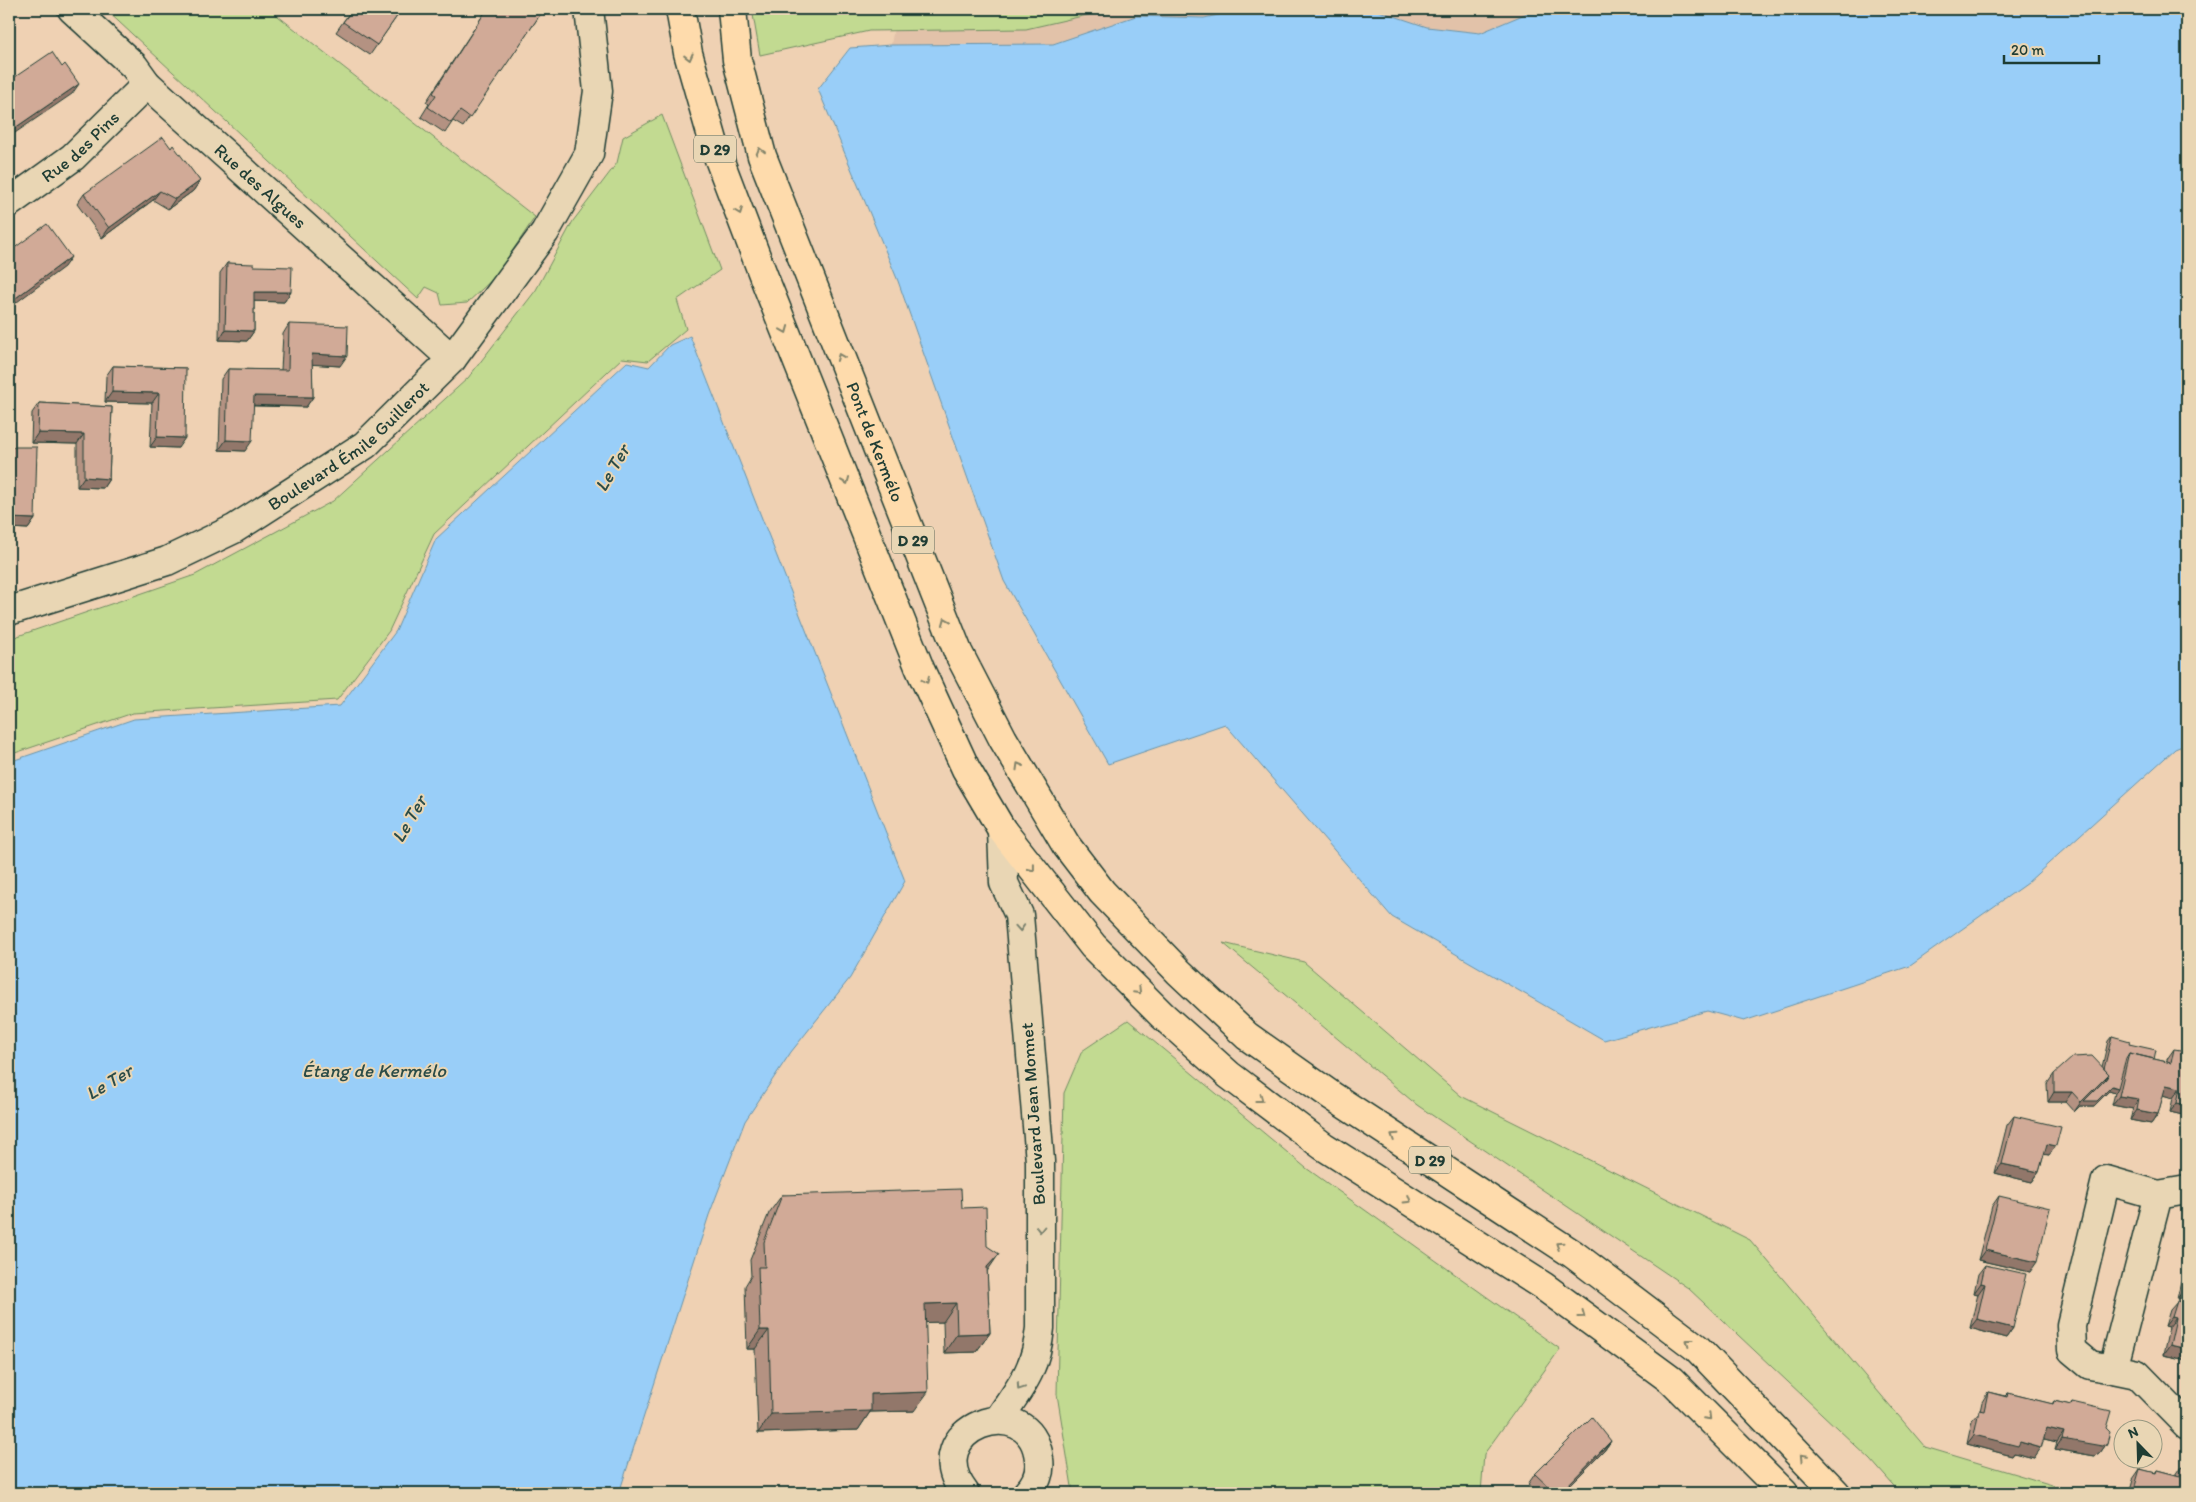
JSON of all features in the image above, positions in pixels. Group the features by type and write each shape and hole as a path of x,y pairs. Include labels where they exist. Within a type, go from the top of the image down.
{"main road":[{"name":"D 29","path":"680,9 688,53 716,151 767,285 920,669 966,769 1002,830 1093,946 1162,1015 1228,1075 1323,1146 1543,1286 1671,1380 1784,1493"},
{"name":"Pont de Kermélo","path":"732,9 737,60 762,156 802,262 958,652 1003,740 1066,845 1102,892 1179,972 1247,1036 1332,1096 1573,1254 1697,1348 1836,1493"}],"street":[{"name":"Rue des Algues","path":"72,9 134,66 147,84 452,359"},
{"name":"Boulevard Émile Guillerot","path":"9,611 167,561 234,529 365,445 452,359 545,232 590,154 598,91 589,9"},
{"name":"Rue des Pins","path":"9,204 73,157 147,84"},
{"name":"Boulevard Jean Monnet","path":"998,1420 1028,1375 1038,1352 1040,1328 1040,1161 1019,916 1004,883 1002,830"},
{"path":"2187,1190 2158,1195 2106,1180 2071,1325 2072,1350 2090,1365 2137,1374 2187,1425"},
{"path":"2113,1369 2158,1195"},
{"path":"965,1493 958,1484 954,1472 956,1448 963,1436 973,1427 985,1422 998,1420 1012,1423 1024,1429 1033,1439 1040,1465 1037,1478 1027,1493"}],"shaded area":[{"path":"897,9 1247,9 1204,18 1136,16 1053,44 891,45"},
{"path":"1373,9 1537,9 1481,33 1427,27"}],"green space":[{"path":"105,9 269,9 535,217 495,277 467,303 442,305 439,293 426,287 418,299"},
{"path":"752,9 1113,9 1026,29 869,31 760,55"},
{"path":"662,115 720,270 677,300 686,329 648,361 622,358 434,534 389,631 337,700 133,713 9,755 9,639 195,575 333,501 468,378 536,290 573,221 617,163 623,137"},
{"path":"1223,943 1304,962 1461,1096 1750,1240 1925,1447 2079,1493 1900,1493 1871,1460 1688,1288 1417,1105"},
{"path":"1128,1020 1306,1168 1560,1349 1484,1454 1481,1493 1073,1493 1057,1394 1064,1093 1082,1051"}],"water":[{"path":"1247,9 1373,9 1427,27 1480,33 1537,9 2187,9 2187,744 2175,749 2027,883 1910,966 1744,1021 1707,1011 1604,1040 1392,917 1225,724 1108,764 1004,581 898,281 818,89 850,48 891,45 1053,44 1136,16 1204,18"},
{"name":"Étang de Kermélo","path":"690,336 905,881 850,978 791,1052 745,1121 709,1215 619,1493 9,1493 9,762 134,719 340,706 396,631 436,539 627,362 649,367 670,345"}],"building":[{"path":"353,9 402,9 377,45 343,22"},
{"path":"487,9 544,9 470,118 460,111 451,123 428,107 436,95 433,93"},
{"path":"52,52 62,67 65,64 79,84 9,132 9,81"},
{"path":"163,137 171,148 173,145 200,181 175,199 160,191 109,228 84,194"},
{"path":"47,224 71,257 9,303 9,252"},
{"path":"227,263 292,267 291,292 254,292 254,331 225,330"},
{"path":"289,324 348,326 347,356 312,354 313,397 254,396 252,441 226,440 228,369 288,370"},
{"path":"113,366 186,368 185,438 157,437 159,393 112,392"},
{"path":"39,403 112,407 109,479 84,477 84,434 38,433"},
{"path":"9,447 37,447 35,519 9,518 11,475 9,475"},
{"path":"2112,1036 2130,1041 2129,1044 2156,1050 2154,1059 2129,1053 2118,1088 2112,1086 2097,1101 2084,1101 2109,1074 2104,1069"},
{"path":"2174,1049 2187,1051 2187,1105 2177,1103 2180,1088 2166,1085 2158,1114 2137,1110 2139,1099 2119,1096 2129,1053 2171,1063"},
{"path":"2092,1056 2109,1074 2081,1102 2072,1092 2054,1092 2054,1074 2073,1057"},
{"path":"2014,1116 2061,1127 2056,1146 2047,1144 2039,1172 2002,1164"},
{"path":"961,1189 962,1208 986,1207 987,1246 999,1254 987,1267 990,1333 957,1334 956,1303 925,1304 928,1392 871,1394 871,1411 771,1414 769,1330 760,1330 758,1267 765,1267 764,1242 782,1195"},
{"path":"1999,1196 2050,1208 2037,1262 1985,1250"},
{"path":"1985,1265 2026,1274 2013,1328 1977,1319 1985,1284 1981,1283"},
{"path":"2187,1275 2187,1290 2184,1289"},
{"path":"2182,1294 2187,1296 2187,1303 2180,1301"},
{"path":"2177,1301 2187,1303 2187,1349 2170,1345 2176,1318 2172,1317"},
{"path":"1988,1392 2007,1397 2008,1393 2053,1404 2054,1401 2071,1405 2072,1402 2111,1411 2106,1428 2110,1432 2107,1443 2102,1446 2062,1439 2064,1432 2047,1428 2041,1448 2020,1442 2018,1446 1974,1435 1979,1410 1984,1411"},
{"path":"1592,1417 1611,1441 1560,1493 1555,1493 1535,1474"},
{"path":"2182,1466 2187,1468 2187,1493 2133,1493 2140,1470 2156,1473 2157,1470 2180,1476"}],"water label":[{"name":"Le Ter","path":"612,468"},
{"name":"Le Ter","path":"409,819"},
{"name":"Le Ter","path":"109,1082"}]}
